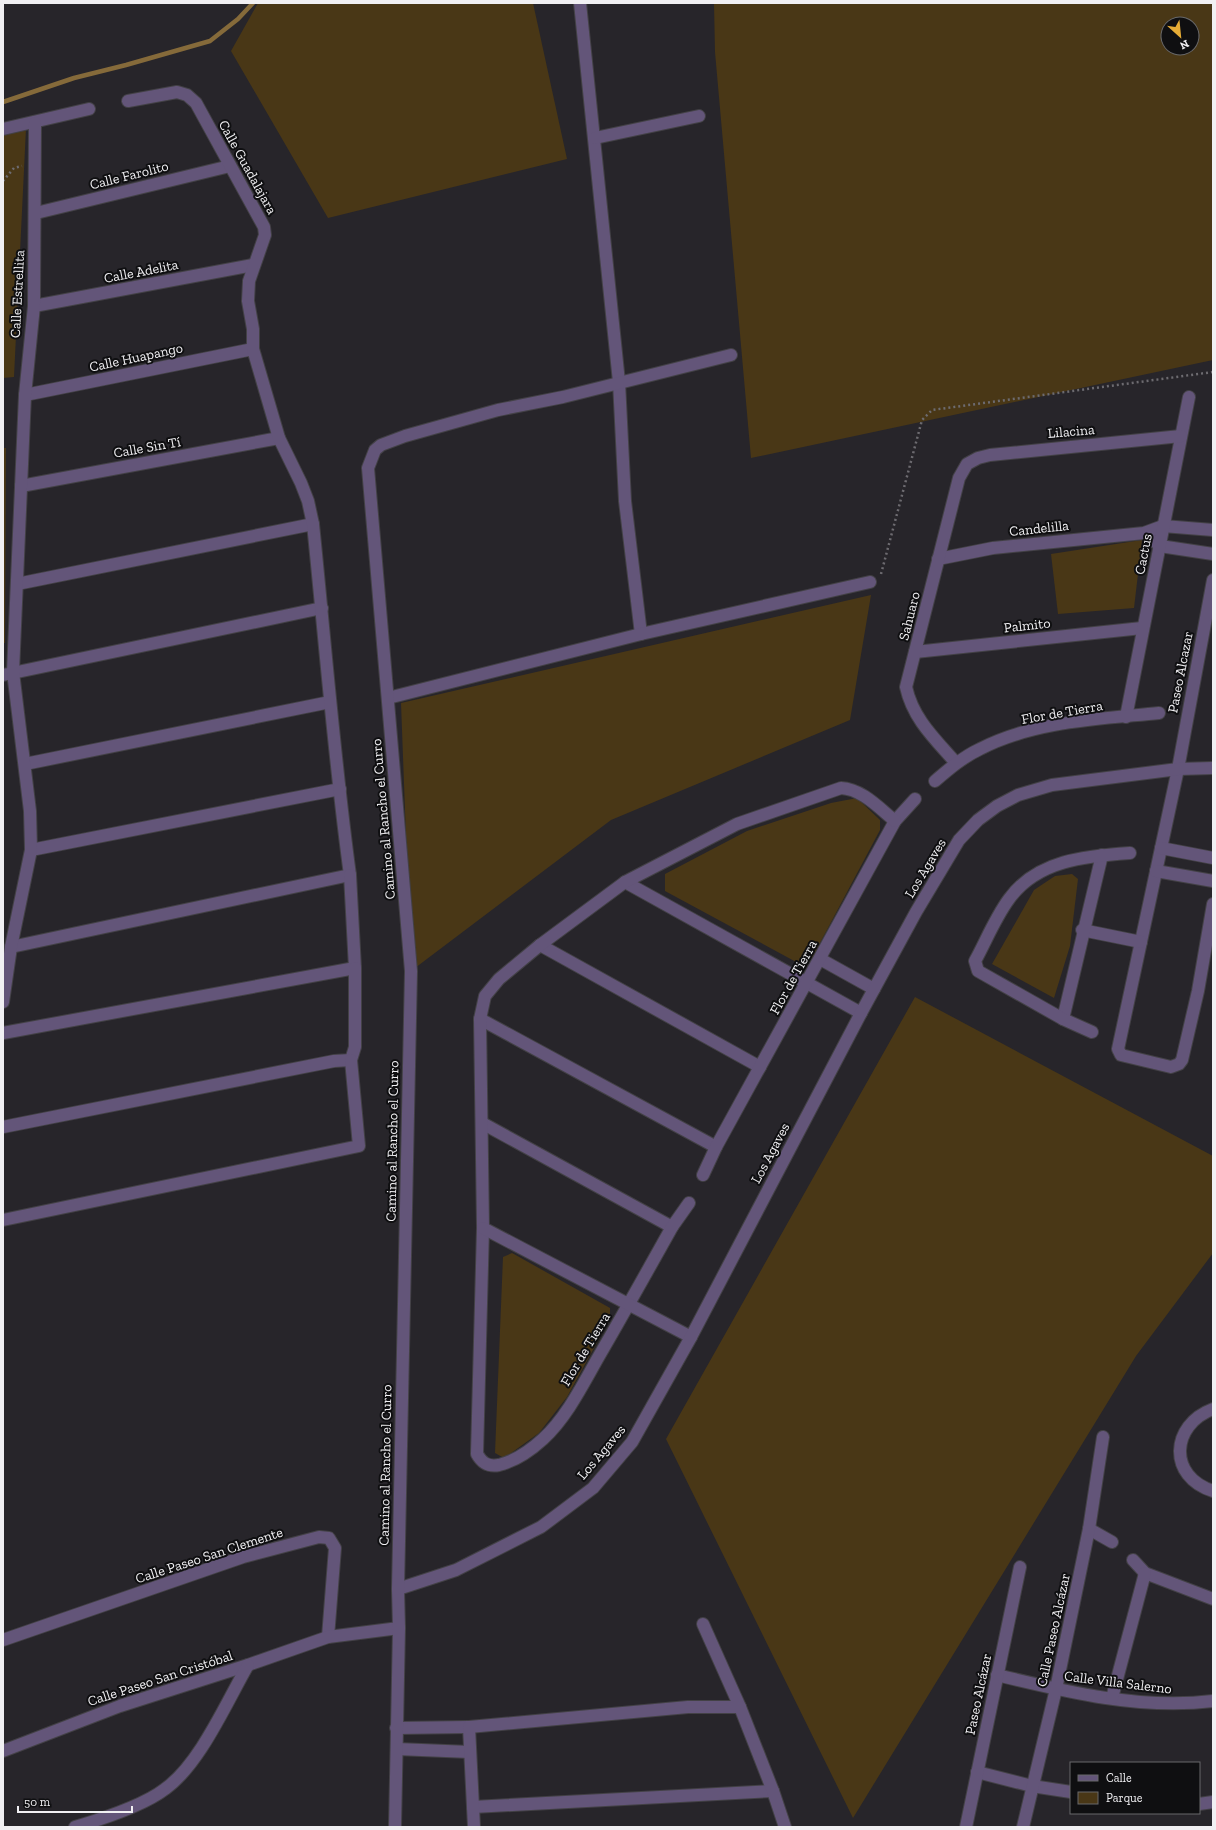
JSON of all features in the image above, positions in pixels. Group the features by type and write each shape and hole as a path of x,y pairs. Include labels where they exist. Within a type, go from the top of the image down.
{"street":[{"path":"580,3 620,382 625,501 641,634"},
{"name":"Calle Guadalajara","path":"3,1220 359,1146 351,1060 355,1047 355,968 350,875 330,702 313,524 308,501 301,483 279,438 253,348 253,329 248,301 249,281 265,235 264,227 196,103 187,96 177,92 128,101"},
{"path":"3,129 89,109"},
{"path":"595,138 699,116"},
{"name":"Calle Estrellita","path":"3,1002 11,946 30,850 30,811 18,707 8,674 17,584 25,395 34,306 36,213 35,122"},
{"name":"Calle Farolito","path":"36,213 230,166"},
{"name":"Calle Adelita","path":"34,306 254,265"},
{"name":"Calle Huapango","path":"25,395 253,348"},
{"path":"620,382 732,355"},
{"name":"Camino al Rancho el Curro","path":"395,1827 399,1628 398,1590 411,971 368,468 375,450 381,445 405,436 498,410 563,397 620,382"},
{"name":"Cactus","path":"1126,717 1142,628 1160,546 1189,397"},
{"name":"Lilacina","path":"967,464 978,458 1002,453 1181,436"},
{"name":"Calle Sin Tí","path":"21,486 279,438"},
{"name":"Sahuaro","path":"956,763 918,719 910,703 906,687 959,478 967,464"},
{"path":"17,584 313,524"},
{"path":"1164,526 1213,530"},
{"name":"Candelilla","path":"938,559 993,548 1144,532 1164,526"},
{"path":"1144,532 1160,546 1213,554"},
{"name":"Paseo Alcazar","path":"1213,580 1178,769 1118,1051 1121,1055 1171,1068 1179,1064 1182,1060 1198,991 1213,904"},
{"path":"388,698 641,634 870,582"},
{"path":"8,674 322,608"},
{"name":"Palmito","path":"915,652 1142,628"},
{"path":"25,764 330,702"},
{"name":"Flor de Tierra","path":"935,781 956,763 980,748 1014,735 1052,726 1159,713"},
{"name":"Los Agaves","path":"398,1590 456,1570 541,1527 593,1488 632,1442 691,1337 874,989 959,840 978,820 997,806 1018,795 1052,785 1178,769 1213,768"},
{"path":"691,1337 483,1228 480,1019 485,996 499,979 540,945 624,882 737,824 841,788 862,794 895,821"},
{"path":"30,850 340,789"},
{"name":"Flor de Tierra","path":"703,1175 716,1147 807,984 895,821 915,799"},
{"path":"1161,848 1213,858"},
{"path":"1092,1032 1063,1019 978,971 975,961 1008,900 1020,885 1035,874 1050,866 1102,855 1130,852"},
{"path":"1063,1019 1082,930 1102,855"},
{"path":"1156,871 1213,881"},
{"path":"11,946 350,875"},
{"path":"624,882 861,1013"},
{"path":"1082,930 1141,942"},
{"path":"540,945 760,1067"},
{"path":"820,959 874,989"},
{"path":"3,1033 355,968"},
{"path":"480,1019 716,1147"},
{"path":"3,1127 334,1061 351,1060"},
{"path":"482,1123 672,1226"},
{"name":"Flor de Tierra","path":"483,1228 477,1454 480,1460 486,1465 495,1466 505,1464 521,1456 544,1439 562,1418 630,1304 672,1226 689,1204"},
{"path":"1213,1409 1197,1416 1186,1429 1180,1445 1181,1462 1189,1477 1202,1488 1213,1491"},
{"name":"Calle Paseo Alcázar","path":"1023,1827 1056,1689 1089,1529 1103,1437"},
{"path":"1089,1529 1112,1542"},
{"name":"Calle Paseo San Clemente","path":"3,1640 243,1557 319,1537 329,1538 335,1548 328,1637"},
{"path":"1134,1560 1145,1573 1213,1599"},
{"name":"Paseo Alcázar","path":"966,1827 1020,1567"},
{"path":"1112,1698 1145,1573"},
{"path":"703,1624 740,1707 773,1791 785,1827"},
{"name":"Calle Paseo San Cristóbal","path":"3,1750 120,1706 248,1665 328,1637 399,1628"},
{"path":"75,1827 145,1802 165,1789 182,1774 195,1758 248,1665"},
{"name":"Calle Villa Salerno","path":"997,1675 1056,1689 1112,1698 1163,1704 1187,1704 1213,1701"},
{"path":"396,1728 470,1727 688,1707 740,1707"},
{"path":"470,1727 474,1827"},
{"path":"397,1749 470,1752"},
{"path":"977,1772 1032,1786 1070,1792"},
{"path":"473,1808 773,1791"},
{"path":"1200,1804 1213,1802"}],"path":[{"path":"3,181 14,168 35,163"},
{"path":"870,582 877,580 881,574 922,420 932,410 1213,372"}],"green space":[{"path":"258,3 533,3 567,159 328,218 231,51"},
{"path":"714,3 1213,3 1213,360 751,458 715,52"},
{"path":"26,128 14,377 3,378 3,132"},
{"path":"3,448 6,448 5,643 3,643"},
{"path":"1142,540 1134,608 1058,614 1051,554"},
{"path":"871,595 850,720 611,820 411,971 401,703"},
{"path":"857,798 880,820 880,830 812,958 798,963 665,891 665,874 747,831 831,803"},
{"path":"1072,874 1078,879 1070,946 1054,998 992,964 1034,890 1055,876"},
{"path":"915,997 1213,1156 1213,1253 1136,1356 853,1818 666,1439"},
{"path":"512,1253 610,1308 610,1319 567,1397 539,1433 504,1458 495,1453 503,1257"}],"waterway":[{"path":"3,102 74,78 210,41 238,19 253,3"}]}
